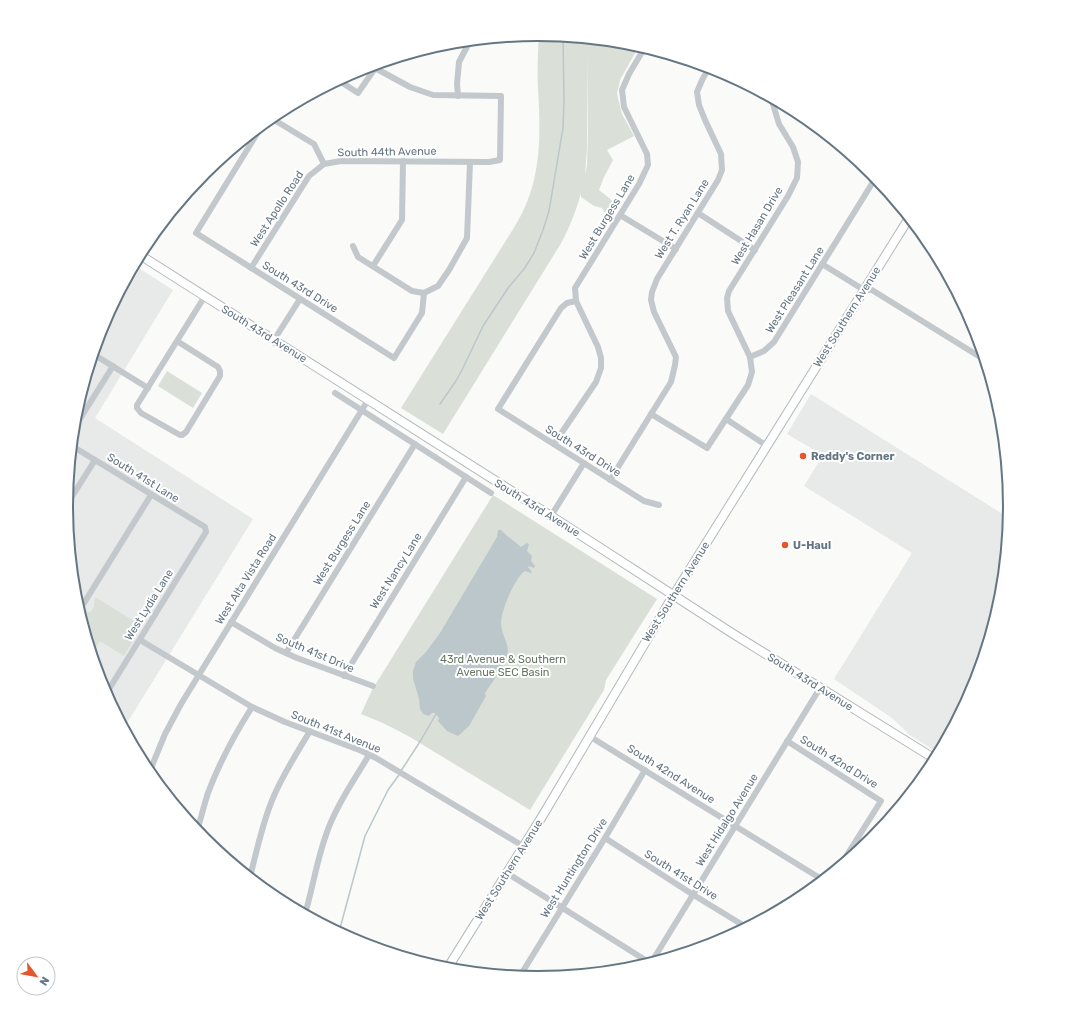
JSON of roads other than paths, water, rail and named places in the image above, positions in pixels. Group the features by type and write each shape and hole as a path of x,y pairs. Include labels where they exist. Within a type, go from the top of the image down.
{"main road":[{"name":"West Southern Avenue","path":"451,963 507,873 674,596 906,222"},
{"name":"South 43rd Avenue","path":"145,258 551,516 674,596 930,756"}],"street":[{"path":"381,69 410,88 433,95 458,96 457,84 459,62 467,47"},
{"name":"West Burgess Lane","path":"576,301 575,288 639,184 648,166 647,154 624,107 622,90 628,74 642,53"},
{"path":"344,84 358,93 373,71"},
{"name":"West T. Ryan Lane","path":"651,414 671,382 676,365 676,357 654,312 651,300 652,292 657,279 698,214 718,180 722,170 721,154 704,120 699,105 697,92 706,73"},
{"name":"South 44th Avenue","path":"277,121 314,144 324,164 341,161 489,162 500,160 501,96 458,96"},
{"name":"West Hasan Drive","path":"750,357 728,311 727,298 729,291 788,196 797,178 798,162 793,147 779,124 774,106"},
{"name":"South 43rd Drive","path":"255,137 196,233 394,358 422,313 424,293"},
{"path":"373,266 402,220 403,161"},
{"path":"353,246 358,257 412,291 424,293 438,286 467,238 470,162"},
{"name":"West Apollo Road","path":"251,268 309,176 324,164"},
{"name":"West Pleasant Lane","path":"750,357 764,351 774,342 873,183"},
{"path":"698,214 754,250"},
{"path":"620,215 676,249"},
{"path":"822,264 864,290 872,290 977,355"},
{"path":"177,341 218,367 221,372 184,434 180,435 138,411 137,405 205,296"},
{"path":"274,340 300,299"},
{"path":"554,444 596,382 601,368 601,358 598,347 576,301"},
{"name":"South 43rd Drive","path":"576,301 568,303 561,308 498,409 644,501 659,505"},
{"path":"98,357 148,388"},
{"path":"610,480 651,414 707,448 748,385 752,372 750,357"},
{"path":"82,418 113,366"},
{"name":"South 43rd Avenue","path":"335,393 491,493"},
{"name":"West Alta Vista Road","path":"152,765 173,718 368,400"},
{"path":"726,419 768,446"},
{"name":"West Burgess Lane","path":"286,653 414,444"},
{"name":"South 41st Lane","path":"77,449 204,527"},
{"path":"73,494 95,460"},
{"path":"551,516 584,464"},
{"name":"West Nancy Lane","path":"344,676 466,477"},
{"path":"84,603 151,495"},
{"name":"West Lydia Lane","path":"110,688 206,532 204,527"},
{"name":"South 41st Drive","path":"231,622 257,638 297,658 373,686"},
{"name":"South 41st Avenue","path":"140,640 252,707 285,722 369,754 523,846"},
{"name":"West Hidalgo Avenue","path":"654,956 820,688"},
{"path":"199,824 208,793 221,763 252,707"},
{"path":"251,872 264,821 289,766 310,731"},
{"name":"South 42nd Avenue","path":"589,736 818,877"},
{"name":"South 42nd Drive","path":"787,741 881,800 848,853"},
{"path":"306,910 331,821 369,754"},
{"name":"West Huntington Drive","path":"523,971 646,770"},
{"name":"South 41st Drive","path":"605,838 741,924"},
{"path":"507,873 643,959"}],"waterway":[{"path":"440,404 456,381 483,326 508,288 524,269 534,253 543,230 549,211 563,128 563,42"},
{"path":"401,771 436,714"},
{"path":"340,927 365,836 388,790 399,775"}],"place":[{"name":"Reddy's Corner","path":"803,456"},
{"name":"U-Haul","path":"785,545"}],"park label":[{"name":"43rd Avenue & Southern Avenue SEC Basin","path":"503,665"}]}
